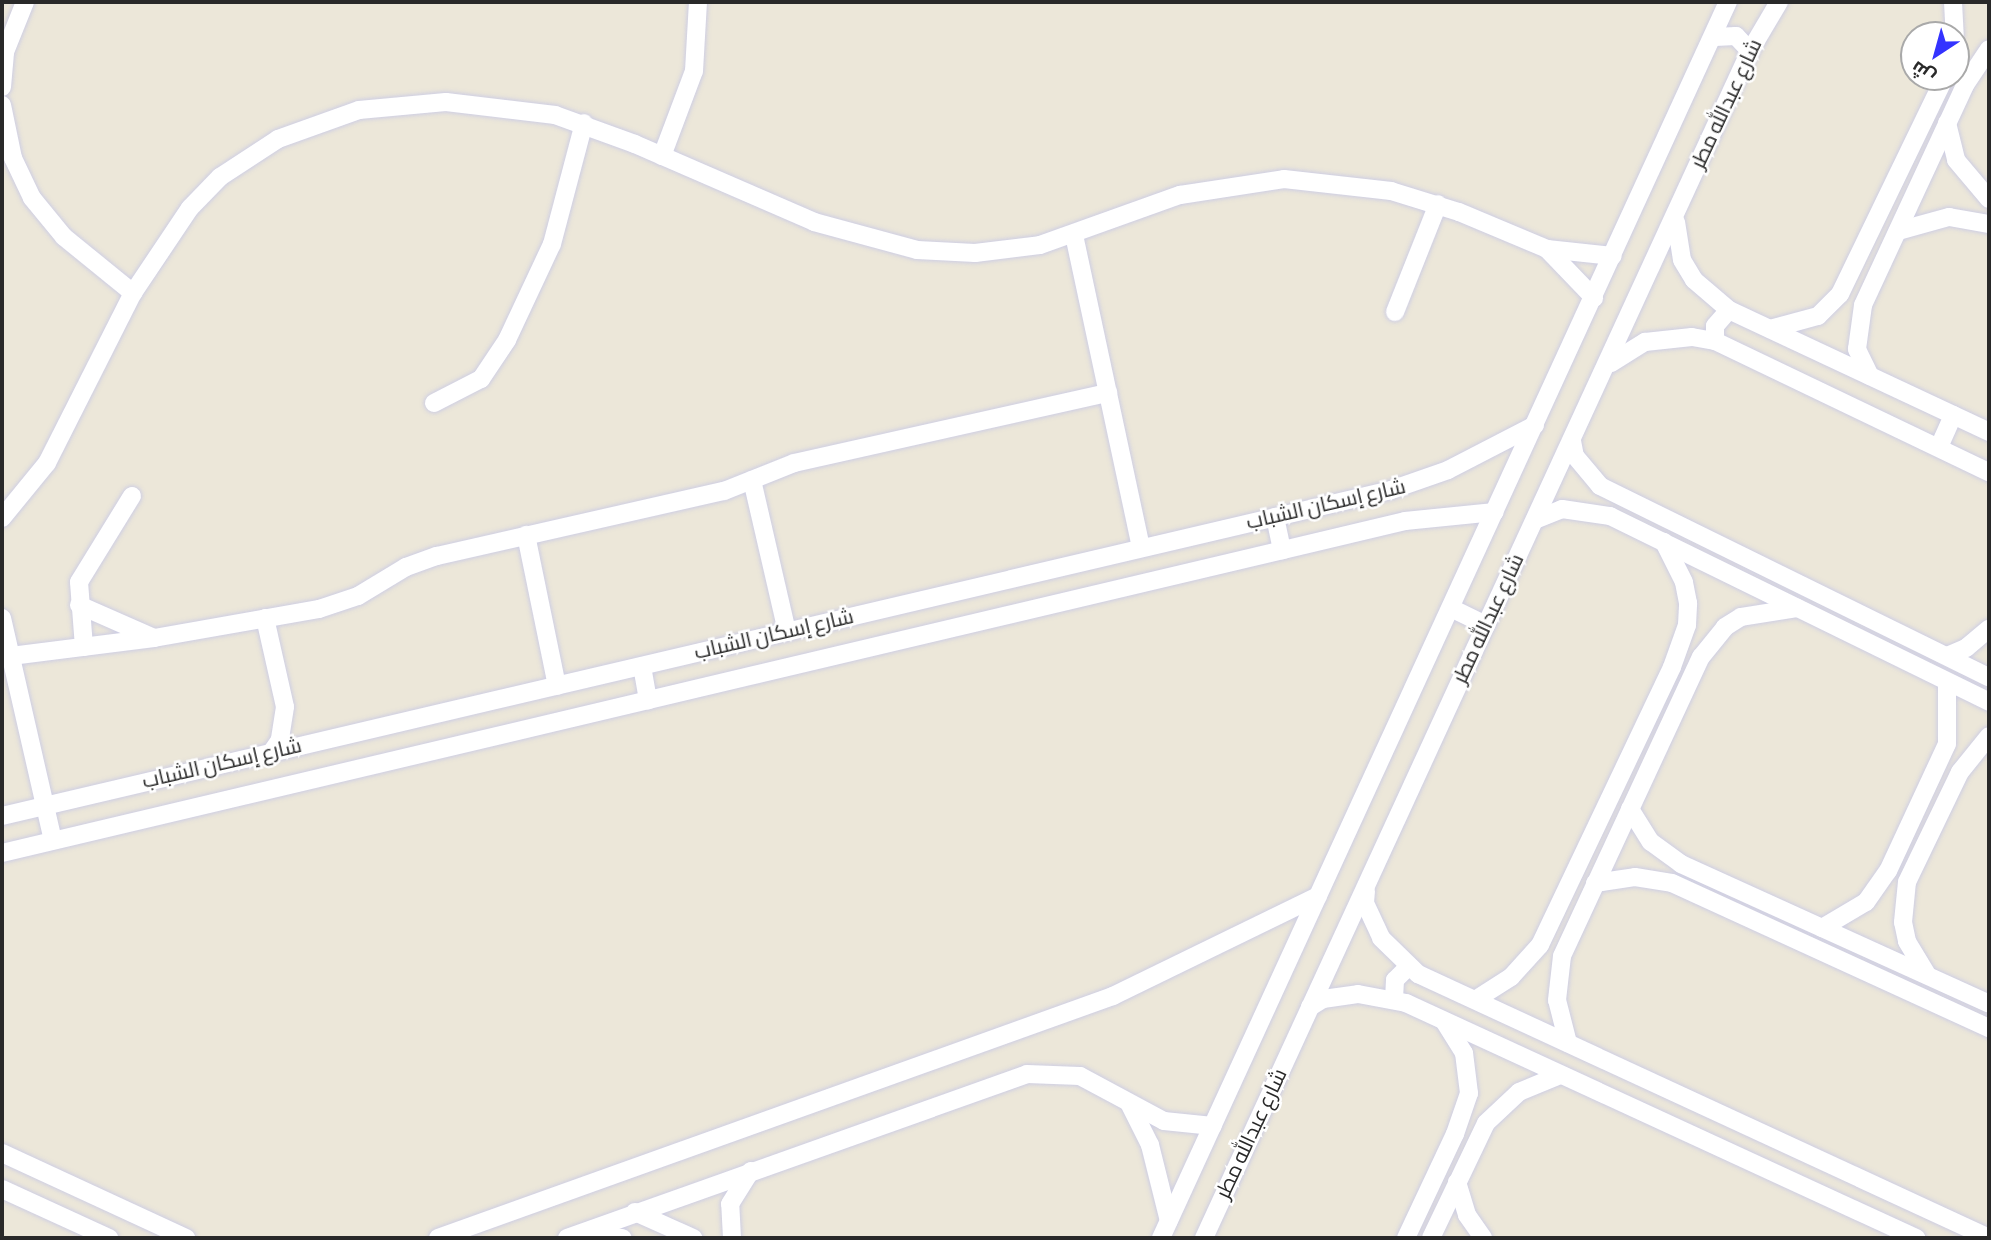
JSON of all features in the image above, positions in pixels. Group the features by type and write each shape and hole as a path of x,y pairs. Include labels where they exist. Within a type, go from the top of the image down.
{"street":[{"path":"2,87 5,52 25,2"},
{"path":"662,156 694,71 698,2"},
{"name":"شارع عبدالله مطر","path":"1161,1238 1715,37 1728,2"},
{"name":"شارع عبدالله مطر","path":"1204,1238 1608,365 1750,51 1779,2"},
{"path":"1953,2 1954,21"},
{"path":"1715,37 1736,36 1750,51"},
{"path":"1970,64 1989,49"},
{"path":"1769,329 1804,323 1840,294 1938,91"},
{"path":"1870,376 1857,349 1863,305 1947,123 1957,91"},
{"path":"2,518 47,463 133,293 169,234 220,177 278,139 315,123 359,110 446,102 525,109 584,123 782,210 905,248 975,253 1074,235 1180,195 1257,180 1336,181 1438,204 1546,249 1613,256"},
{"path":"2,105 13,158 32,198 64,237 133,293"},
{"path":"434,403 481,379 513,330 563,214 584,123"},
{"path":"1898,231 1949,217 1987,223 1984,209 1989,201 1965,176 1956,160 1947,123"},
{"path":"1395,312 1438,204"},
{"path":"1676,217 1682,260 1694,280 1729,310 1989,432"},
{"path":"1074,235 1141,548"},
{"path":"1546,249 1594,298"},
{"path":"1840,294 1849,305 1863,305"},
{"path":"1715,341 1715,326 1729,310"},
{"path":"1608,365 1645,342 1668,337 1715,341 1989,472"},
{"path":"10,656 154,638 340,603 419,561 709,495 794,463 1108,393"},
{"path":"1939,447 1953,415"},
{"name":"شارع إسكان الشباب","path":"2,816 1420,482 1535,425"},
{"path":"1572,440 1575,456 1586,472 1618,496 1989,677"},
{"path":"752,480 787,632"},
{"path":"84,647 79,606 83,571 132,496"},
{"path":"1610,516 1609,504 1618,496"},
{"path":"1535,520 1562,509 1610,516 1989,702"},
{"name":"شارع إسكان الشباب","path":"2,853 1282,550 1433,516 1495,512"},
{"path":"1275,517 1282,550"},
{"path":"526,535 557,685"},
{"path":"1475,1000 1511,977 1551,925 1672,667 1687,625 1688,603 1684,582 1664,542"},
{"path":"79,606 154,638"},
{"path":"1451,608 1486,625"},
{"path":"1568,1043 1557,988 1571,933 1711,640 1725,626 1760,611 1797,608"},
{"path":"2,618 53,840"},
{"path":"265,618 285,707 280,740 271,753"},
{"path":"1947,656 1966,648 1989,629"},
{"path":"1902,659 1912,639"},
{"path":"642,666 648,700"},
{"path":"1672,667 1682,666 1692,677"},
{"path":"1822,928 1866,902 1888,872 1940,763 1950,724 1947,682"},
{"path":"1928,976 1916,960 1903,922 1907,882 1960,772 1989,736"},
{"path":"1940,763 1952,763 1960,772"},
{"path":"1630,809 1651,842 1681,864 1989,1004"},
{"path":"1672,883 1673,869 1681,864"},
{"path":"1888,872 1893,880 1907,882"},
{"path":"1595,883 1635,877 1672,883 1989,1028"},
{"path":"1367,885 1365,902 1371,921 1408,967 1989,1238"},
{"path":"438,1238 1113,996 1318,895"},
{"path":"1551,925 1559,932 1571,933"},
{"path":"1394,999 1395,980 1408,967"},
{"path":"1310,1007 1340,995 1394,999 1916,1238"},
{"path":"1406,1238 1465,1112 1469,1083 1464,1053 1443,1020"},
{"path":"575,1235 1027,1074 1080,1076 1164,1121 1213,1126"},
{"path":"1431,1238 1486,1123 1518,1092 1560,1074"},
{"path":"1127,1100 1150,1145 1169,1221"},
{"path":"1465,1112 1478,1112 1486,1123"},
{"path":"1777,1174 1789,1146"},
{"path":"2,1153 186,1238"},
{"path":"732,1238 730,1204 751,1171"},
{"path":"1457,1182 1467,1215 1483,1238"},
{"path":"2,1189 109,1238"},
{"path":"635,1212 693,1238"},
{"path":"575,1235 623,1238"}]}
